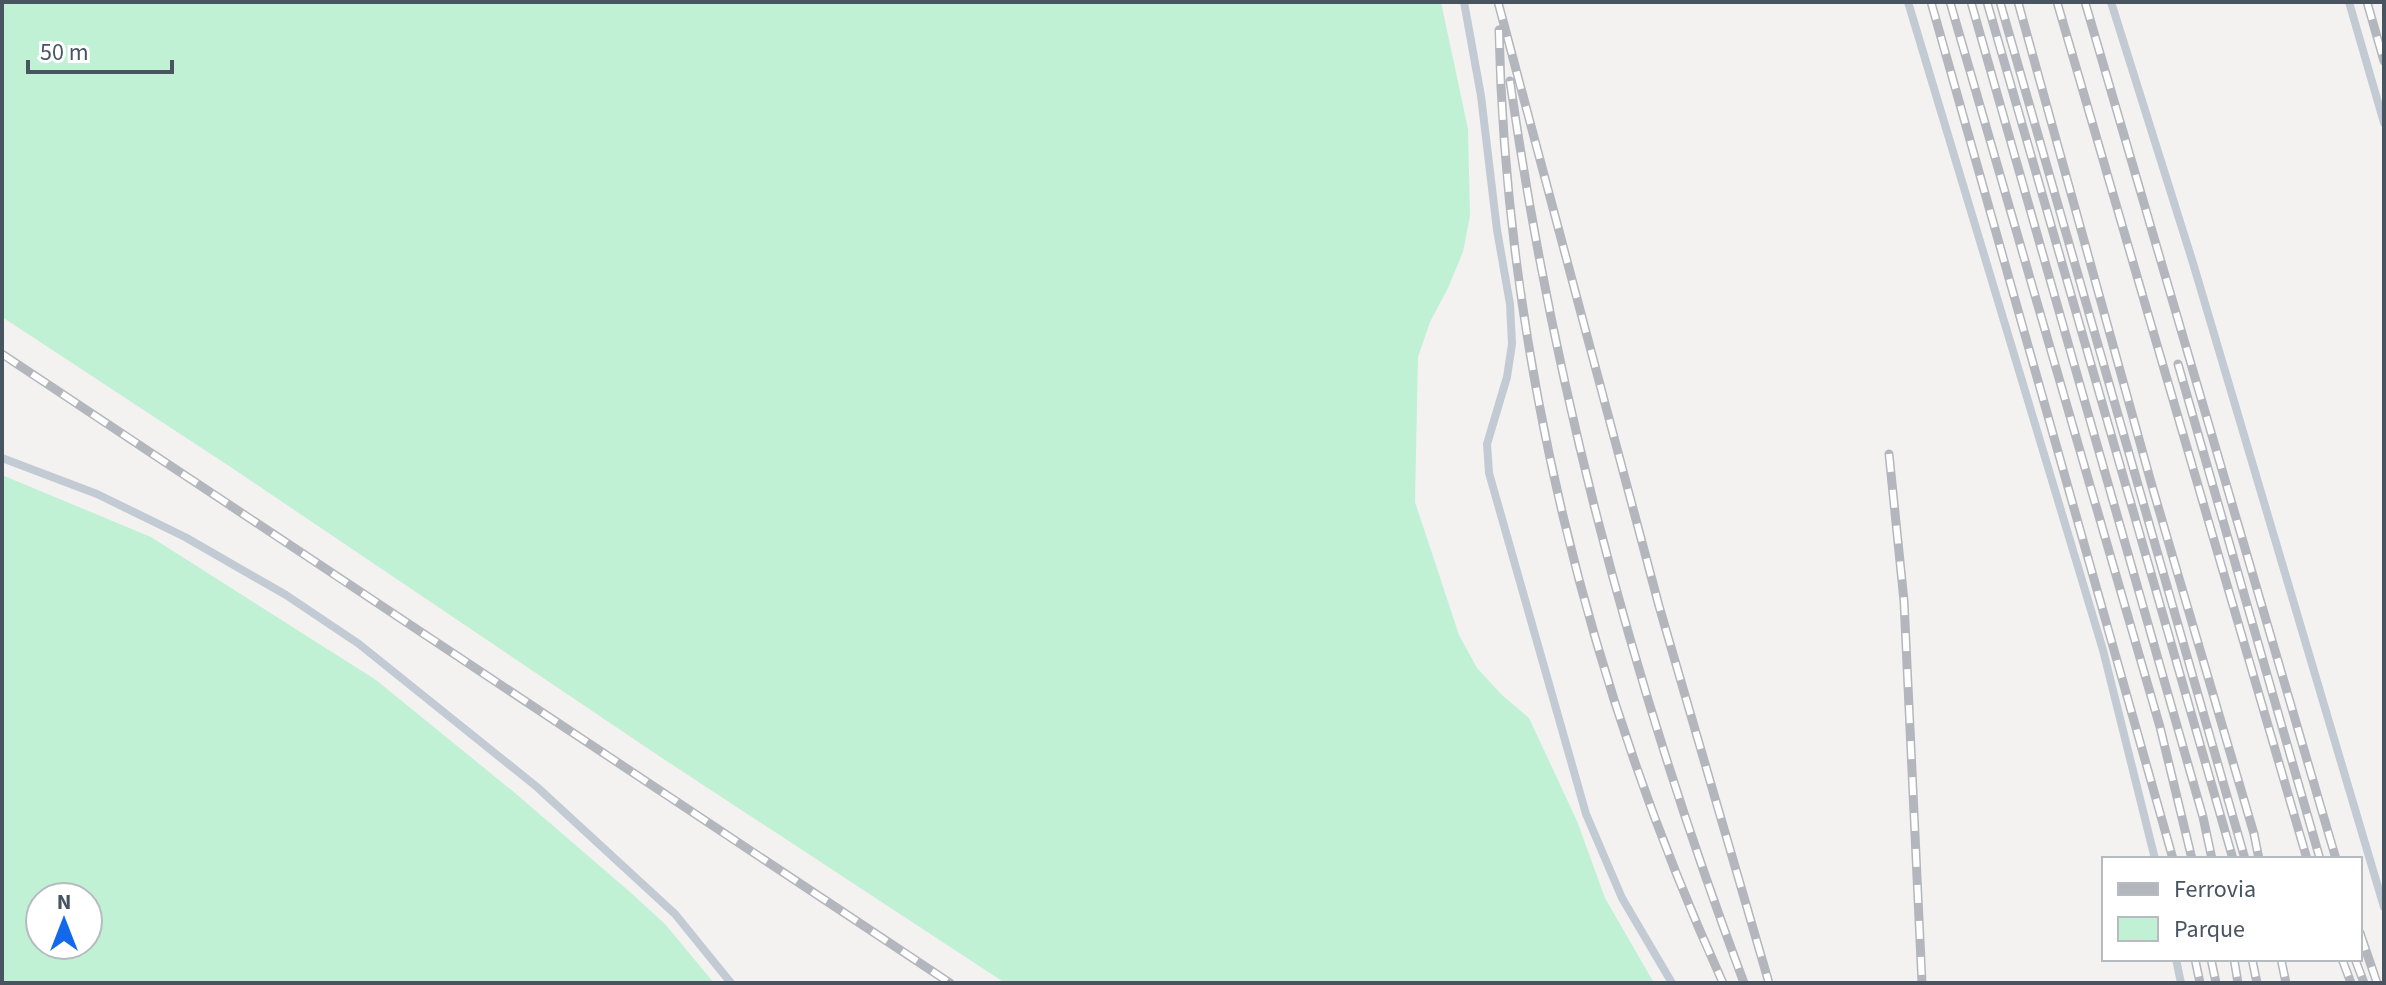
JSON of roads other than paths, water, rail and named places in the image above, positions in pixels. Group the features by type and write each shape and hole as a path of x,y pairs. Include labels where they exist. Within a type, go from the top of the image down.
{"lane":[{"path":"1464,2 1481,96 1497,230 1510,304 1512,344 1507,377 1487,444 1489,473 1586,814 1622,898 1672,983"},
{"path":"1908,2 2103,650 2155,857"},
{"path":"2111,2 2193,263 2384,907"},
{"path":"2349,2 2384,123"},
{"path":"2,458 97,494 185,537 286,595 359,644 537,787 675,914 731,983"},
{"path":"2176,961 2181,983"}],"railway":[{"path":"1498,2 1659,606 1769,983"},
{"path":"1931,2 2172,857"},
{"path":"1950,2 2160,727 2192,857"},
{"path":"1971,2 2203,817 2212,857"},
{"path":"1987,2 2232,857"},
{"path":"2000,2 2244,857"},
{"path":"2018,2 2259,857"},
{"path":"2057,2 2306,857"},
{"path":"2085,2 2335,857"},
{"path":"2367,2 2384,61"},
{"path":"1499,30 1505,152 1518,274 1538,396 1563,517 1595,637 1632,755 1675,871 1723,983"},
{"path":"1510,81 1550,311 1603,538 1668,763 1744,983"},
{"path":"2,354 950,983"},
{"path":"2178,364 2319,857"},
{"path":"1889,454 1904,601 1922,983"},
{"path":"2362,939 2377,983"},
{"path":"2195,961 2200,983"},
{"path":"2211,961 2216,983"},
{"path":"2234,961 2238,983"},
{"path":"2252,961 2257,983"},
{"path":"2281,961 2286,983"},
{"path":"2343,961 2351,983"},
{"path":"2356,961 2364,983"}]}
